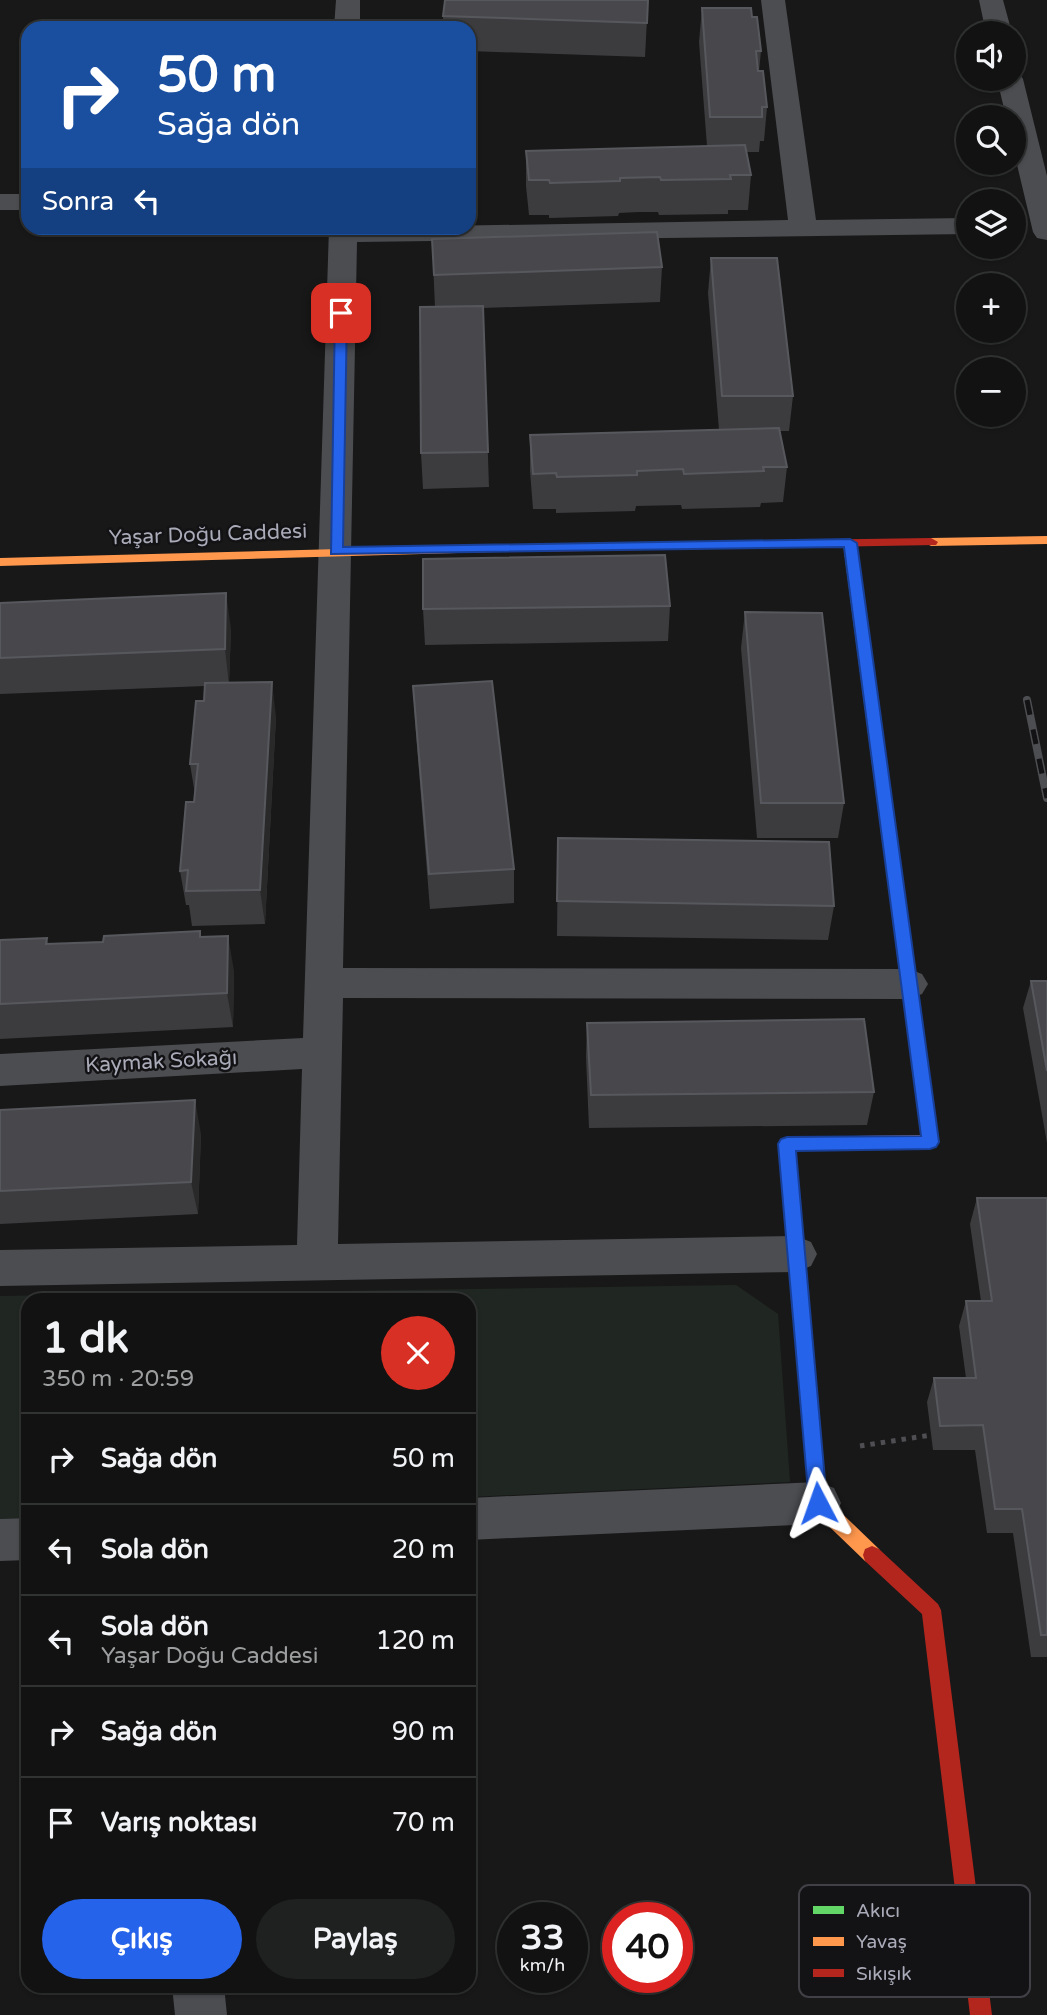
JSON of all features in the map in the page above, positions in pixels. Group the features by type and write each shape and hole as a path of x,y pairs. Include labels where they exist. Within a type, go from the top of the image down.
{"street":[{"path":"347,21 348,0"},
{"path":"752,0 788,0"},
{"path":"773,0 803,228"},
{"path":"990,0 996,21"},
{"path":"1013,91 1046,228 1026,227"},
{"path":"0,202 21,202"},
{"path":"476,230 956,226"},
{"path":"317,1263 343,235"},
{"name":"Yaşar Doğu Caddesi","path":"0,562 336,551 1047,540"},
{"path":"850,543 930,1142 787,1144 796,1254 818,1503 932,1610 965,1885"},
{"path":"325,983 909,984"},
{"name":"Kaymak Sokağı","path":"0,1070 323,1052"},
{"path":"0,1268 796,1254"},
{"path":"476,1519 818,1503"},
{"path":"0,1540 21,1539"},
{"path":"199,1993 201,2015"},
{"path":"979,1997 981,2015"}],"path":[{"path":"814,1453 931,1435"}],"shaded area":[{"path":"736,1285 778,1314 790,1482 476,1497 476,1293 201,1293"},
{"path":"0,1296 21,1296 21,1518 0,1519"}],"building":[{"path":"445,0 648,0 647,23 443,16"},
{"path":"702,8 751,8 752,17 757,17 761,51 756,51 758,71 763,71 767,107 762,107 762,117 710,117"},
{"path":"745,145 751,175 730,175 731,179 661,180 660,177 550,183 549,180 529,180 526,151"},
{"path":"657,232 662,267 434,275 432,239"},
{"path":"711,258 777,258 793,396 722,396"},
{"path":"483,306 488,452 421,453 420,307"},
{"path":"779,428 787,467 763,467 764,471 684,474 683,469 637,471 637,475 557,477 556,473 533,474 530,435"},
{"path":"665,555 670,606 423,609 423,559"},
{"path":"226,593 225,649 0,658 0,603"},
{"path":"745,612 822,613 844,803 761,803"},
{"path":"492,681 514,869 429,874 413,686"},
{"path":"272,682 260,890 186,891 188,870 180,871 186,802 194,802 198,764 190,764 196,701 204,701 205,683"},
{"path":"558,838 829,842 834,906 557,901"},
{"path":"200,931 200,937 228,936 227,993 0,1004 0,940 47,938 46,944 103,942 104,936"},
{"path":"1031,981 1047,981 1047,1071"},
{"path":"864,1019 874,1092 591,1095 587,1023"},
{"path":"195,1100 191,1182 0,1191 0,1110"},
{"path":"977,1198 1047,1198 1047,1635 1041,1635 1022,1509 995,1509 983,1425 940,1426 934,1378 976,1378 966,1301 992,1301"}],"railway":[{"path":"1027,700 1047,798"}],"traffic: fast":[{"path":"850,543 928,1129"}],"traffic: slow":[{"path":"931,542 1047,540"},
{"path":"0,562 526,548"},
{"path":"872,1555 818,1503 787,1144 930,1142 928,1129"}],"traffic: jam":[{"path":"526,548 931,542"},
{"path":"872,1555 931,1610 965,1885"},
{"path":"979,1997 981,2015"}],"route":[{"path":"341,313 336,551 850,543 930,1142 787,1144 818,1503"}]}
